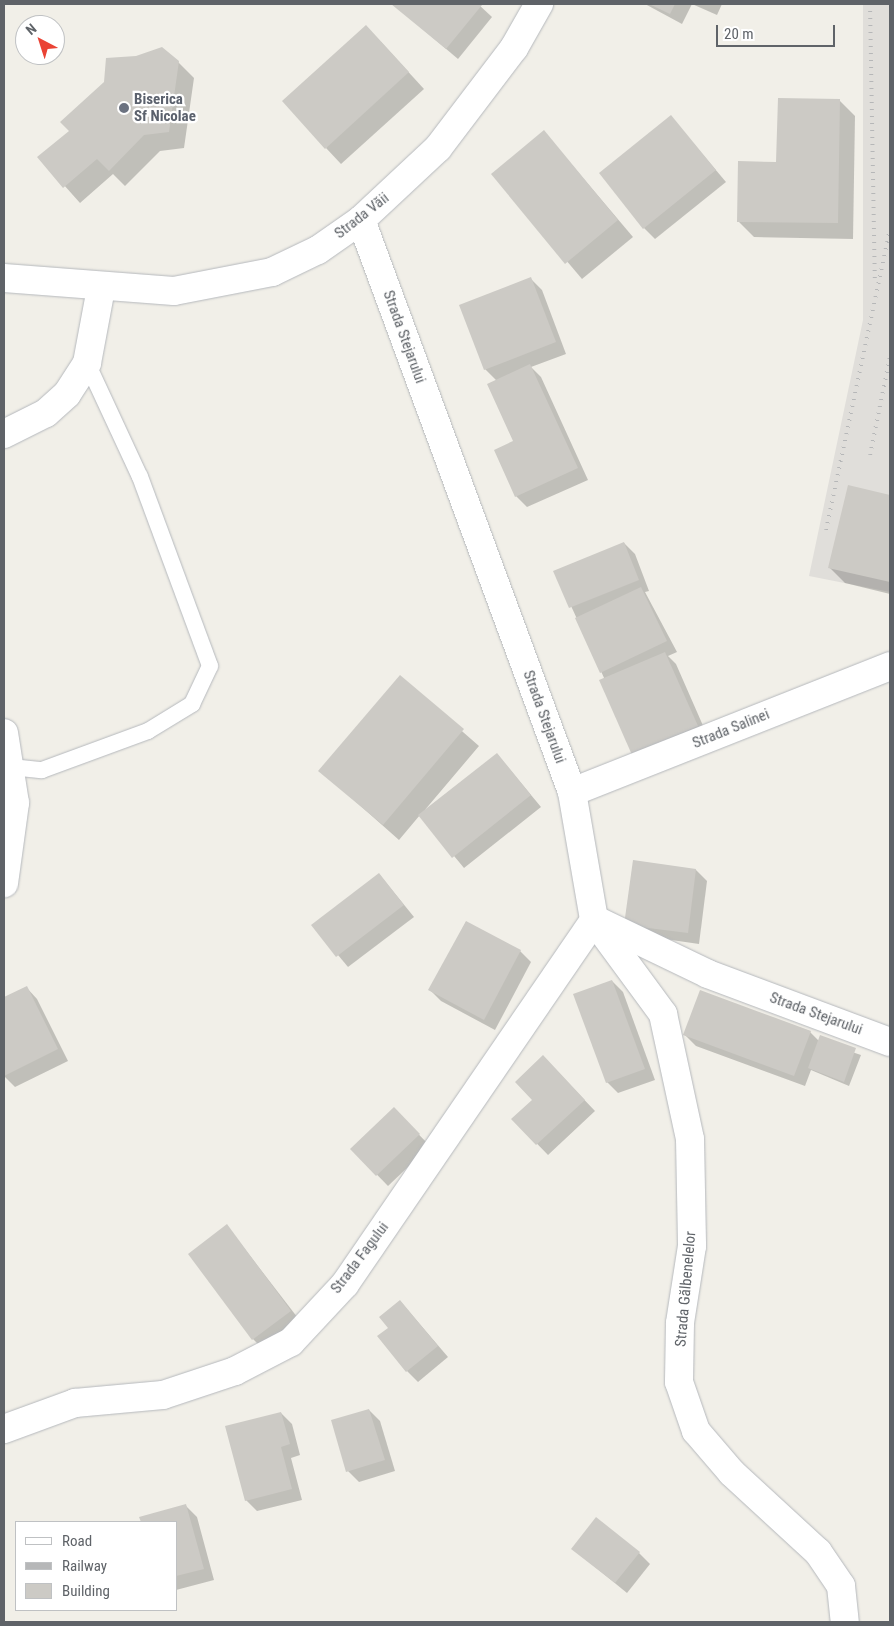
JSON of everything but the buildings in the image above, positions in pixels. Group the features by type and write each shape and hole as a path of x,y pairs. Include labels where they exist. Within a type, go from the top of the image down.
{"street":[{"name":"Strada Văii","path":"4,278 101,288 174,291 234,282 295,261 361,220 438,148 514,48 539,4"},
{"name":"Strada Stejarului","path":"361,220 572,792 594,920 708,974 890,1042"},
{"path":"4,434 46,413 67,394 86,363 101,288"},
{"name":"Strada Salinei","path":"572,792 890,666"},
{"path":"4,733 11,767 15,803 4,882"},
{"name":"Strada Fagului","path":"4,1429 75,1403 163,1395 235,1371 291,1342 344,1284 594,920"},
{"name":"Strada Gălbenelelor","path":"594,920 663,1014 690,1139 692,1246 680,1323 679,1382 696,1431 732,1474 818,1552 841,1586 845,1622"}],"lane":[{"path":"11,767 42,770 148,731 192,704 210,666 140,477 86,363"}],"shaded area":[{"path":"863,4 890,4 890,592 809,576 863,320"}],"railway":[{"path":"870,4 875,280"},
{"path":"826,530 890,229"},
{"path":"870,455 890,357"}],"place":[{"name":"Biserica Sf Nicolae","path":"124,108"}]}
